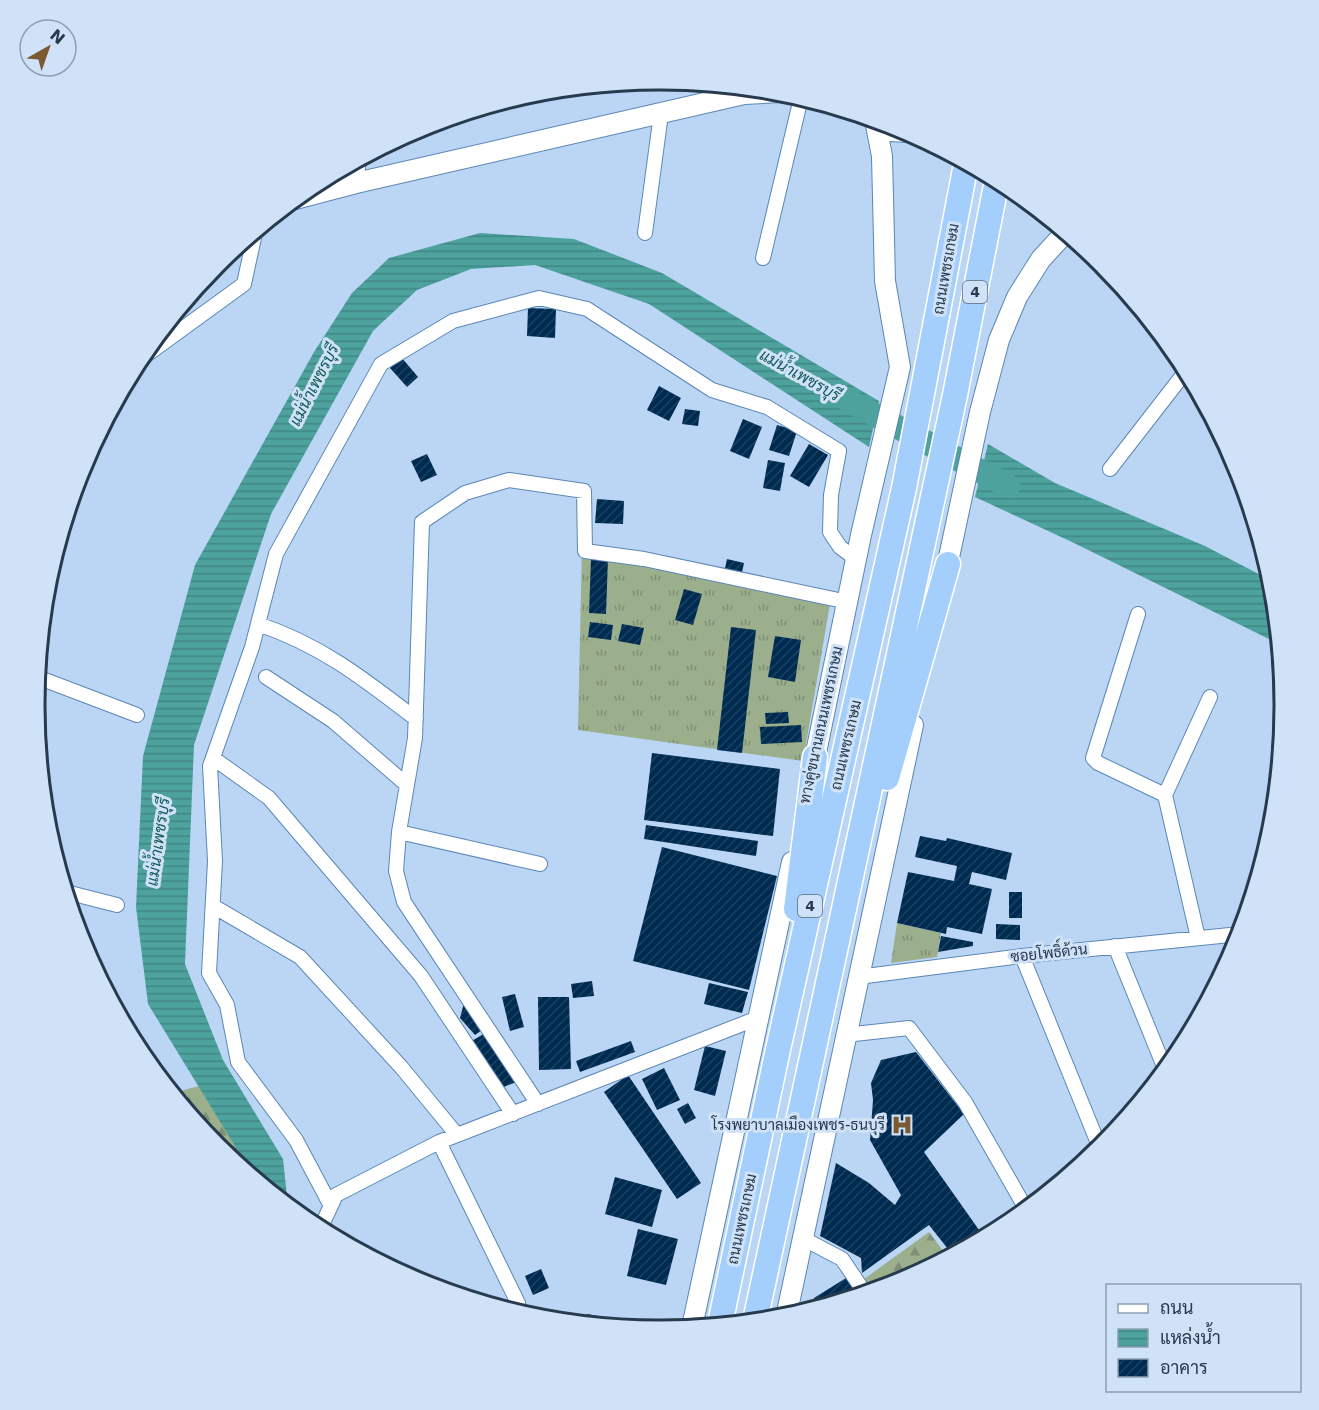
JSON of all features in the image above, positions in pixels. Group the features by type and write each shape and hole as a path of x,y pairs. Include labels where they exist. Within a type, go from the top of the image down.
{"highway":[{"name":"ถนนเพชรเกษม","path":"722,1316 777,1054 904,488 964,172"},
{"name":"ถนนเพชรเกษม","path":"757,1311 955,395 995,190"},
{"path":"828,982 948,564"},
{"path":"777,1054 815,757"}],"main road":[{"path":"320,192 737,96"},
{"name":"ทางคู่ขนานถนนเพชรเกษม","path":"694,1318 856,559 900,367 885,281 882,156 878,131"},
{"path":"789,1306 980,412 999,340 1017,297 1041,259 1060,239"}],"street":[{"path":"763,258 799,106"},
{"path":"645,233 661,114"},
{"path":"356,183 358,170"},
{"path":"164,342 244,284 253,244"},
{"path":"331,1206 296,1140 238,1062 227,1005 209,973 215,861 210,766 252,647 276,554 381,364 453,321 539,298 587,309 712,390 767,407 839,451 831,495 830,532 840,547 856,559"},
{"path":"1110,469 1180,379"},
{"path":"538,1104 404,902 396,871 399,832 415,738 422,522 465,493 508,480 584,490 585,551 644,559 848,602"},
{"path":"1138,614 1093,758 1098,764 1165,795"},
{"path":"258,624 290,635 344,665 416,719"},
{"path":"266,677 333,721 407,785"},
{"path":"46,680 137,715"},
{"path":"1198,938 1165,795 1210,697"},
{"path":"213,758 269,798 421,976 513,1114"},
{"path":"399,832 540,864"},
{"path":"75,894 117,905"},
{"path":"213,906 300,957 402,1068 457,1135"},
{"name":"ซอยโพธิ์ด้วน","path":"858,977 1022,956 1229,935"},
{"path":"1115,946 1161,1059"},
{"path":"1022,956 1096,1138"},
{"path":"324,1220 336,1195 440,1142 758,1018"},
{"path":"845,1035 909,1028 965,1102 1022,1202"},
{"path":"440,1142 518,1302"},
{"path":"804,1239 842,1259 860,1286"}],"green space":[{"path":"582,544 830,604 803,761 578,730"},
{"path":"897,923 941,933 937,957 891,963"},
{"path":"199,1086 241,1155 197,1110 181,1091"},
{"path":"929,1232 942,1250 895,1273 862,1285 860,1282"}],"water":[{"path":"480,233 574,239 662,273 879,401 869,447 649,304 535,265 471,269 417,290 373,331 271,514 194,745 185,964 223,1060 283,1159 287,1194 240,1154 148,1004 136,907 143,756 195,565 314,352 352,293 389,258"},
{"path":"988,444 1055,483 1205,546 1260,575 1270,640 1074,543 975,497"}],"building":[{"path":"528,308 556,309 555,338 527,336"},
{"path":"402,358 418,377 407,387 390,368"},
{"path":"659,386 681,398 669,421 647,410"},
{"path":"685,409 700,411 698,426 682,424"},
{"path":"743,419 762,427 749,459 730,451"},
{"path":"777,425 797,431 789,456 769,450"},
{"path":"809,444 828,455 809,487 790,476"},
{"path":"427,454 437,475 421,482 411,461"},
{"path":"768,460 785,463 780,491 763,488"},
{"path":"597,499 624,501 623,524 595,523"},
{"path":"591,558 608,559 606,614 589,613"},
{"path":"727,559 744,563 741,577 724,573"},
{"path":"684,589 702,594 693,625 675,620"},
{"path":"590,622 613,625 611,640 588,637"},
{"path":"622,624 644,628 640,645 618,641"},
{"path":"731,627 756,630 742,753 717,750"},
{"path":"775,636 801,640 795,682 768,677"},
{"path":"788,712 789,723 766,724 765,713"},
{"path":"801,725 802,742 761,744 760,727"},
{"path":"652,753 780,769 773,836 644,820"},
{"path":"646,825 758,841 756,856 644,839"},
{"path":"920,836 946,841 947,838 1012,853 1006,880 972,872 969,884 992,889 982,934 947,927 946,934 897,923 908,872 954,881 957,866 915,857"},
{"path":"662,847 777,876 749,990 633,961"},
{"path":"1009,892 1022,892 1022,918 1009,918"},
{"path":"996,924 1020,925 1020,940 996,939"},
{"path":"941,936 973,942 973,946 938,952"},
{"path":"592,981 594,996 573,998 571,984"},
{"path":"709,983 748,992 742,1013 704,1004"},
{"path":"515,994 524,1027 510,1031 502,997"},
{"path":"538,997 569,997 571,1069 539,1070"},
{"path":"465,999 485,1028 475,1035 460,1018"},
{"path":"487,1032 519,1081 501,1088 470,1042"},
{"path":"631,1041 635,1052 580,1072 576,1061"},
{"path":"705,1046 726,1051 715,1096 694,1090"},
{"path":"916,1052 964,1114 924,1152 979,1230 947,1248 929,1225 862,1273 861,1258 820,1236 836,1163 869,1183 895,1205 901,1195 870,1140 873,1100 871,1083 881,1060"},
{"path":"664,1068 680,1100 657,1110 642,1079"},
{"path":"628,1075 701,1183 677,1199 604,1092"},
{"path":"688,1103 696,1118 685,1124 677,1109"},
{"path":"615,1177 662,1190 652,1227 605,1214"},
{"path":"638,1229 678,1239 666,1285 627,1276"},
{"path":"541,1269 549,1288 533,1295 525,1276"},
{"path":"846,1278 853,1288 819,1299 814,1300"}],"waterway":[{"name":"แม่น้ำเพชรบุรี","path":"849,401 1008,486"}],"place":[{"name":"โรงพยาบาลเมืองเพชร-ธนบุรี","path":"902,1125"}]}
